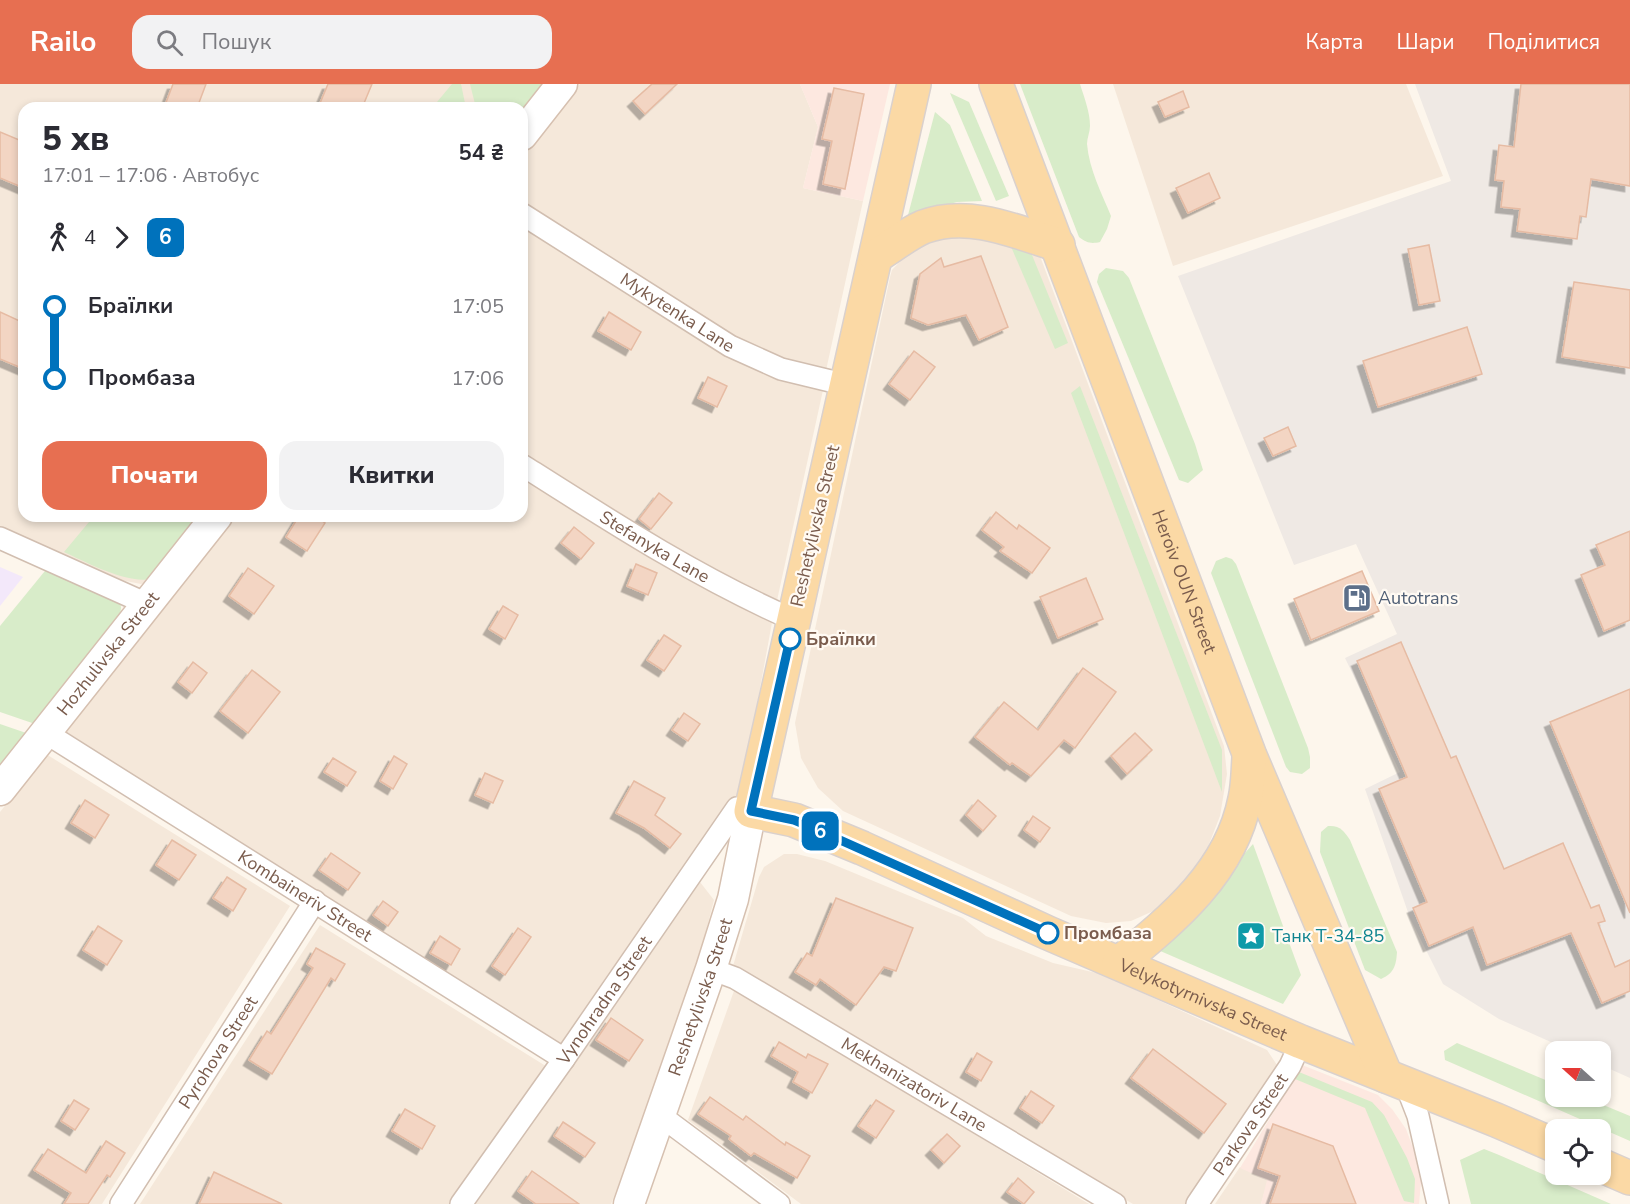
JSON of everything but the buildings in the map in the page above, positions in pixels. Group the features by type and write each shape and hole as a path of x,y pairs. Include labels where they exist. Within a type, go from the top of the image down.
{"main road":[{"name":"Reshetylivska Street","path":"751,811 914,84"},
{"name":"Heroiv OUN Street","path":"996,84 1250,756 1396,1080"},
{"path":"876,256 920,228 942,221 955,220 997,225 1058,245"},
{"path":"1119,963 1178,914 1215,869 1230,844 1240,820 1246,798 1250,756"},
{"name":"Velykotyrnivska Street","path":"751,811 794,820 833,836 1301,1042 1545,1141"},
{"path":"1611,1170 1630,1178"}],"street":[{"path":"528,127 562,84"},
{"name":"Mykytenka Lane","path":"528,218 730,346 781,369 847,386"},
{"name":"Stefanyka Lane","path":"528,469 642,542 794,620"},
{"name":"Hozhulivska Street","path":"0,790 212,522"},
{"path":"0,538 147,604"},
{"name":"Kombaineriv Street","path":"46,733 564,1059"},
{"name":"Vynohradna Street","path":"461,1204 737,808 751,811"},
{"name":"Reshetylivska Street","path":"629,1204 661,1116 733,899 751,811"},
{"name":"Pyrohova Street","path":"121,1204 315,901"},
{"name":"Mekhanizatoriv Lane","path":"711,969 735,978 1115,1204"},
{"name":"Parkova Street","path":"1197,1204 1290,1066 1301,1042"},
{"path":"1396,1080 1421,1127 1438,1204"},
{"path":"661,1116 779,1204"}],"shaded area":[{"path":"0,84 556,84 528,104 18,102 18,522 205,522 160,579 141,584 116,579 0,526"},
{"path":"580,84 800,84 818,127 803,188 863,201 825,375 731,342 528,209 528,149"},
{"path":"800,84 890,84 863,201 803,188 818,127"},
{"path":"1113,84 1406,84 1443,176 1173,266"},
{"path":"1415,84 1630,84 1630,1078 1611,1069 1611,1041 1548,1041 1499,1019 1443,984 1410,918 1365,789 1400,772 1345,658 1397,634 1356,544 1294,565 1178,276 1451,181"},
{"path":"528,226 728,355 762,373 823,390 776,605 637,525 528,458"},
{"path":"961,226 1040,256 1224,746 1227,774 1220,816 1202,862 1160,908 1131,921 1106,923 1071,916 843,811 818,788 801,758 795,723 892,270 909,252"},
{"path":"528,477 773,617 742,787 559,1048 63,732 229,522 528,522"},
{"path":"0,567 23,577 0,606"},
{"path":"46,754 290,906 102,1204 0,1204 0,812"},
{"path":"784,854 797,854 825,861 963,918 986,936 1053,963 1101,974 1267,1050 1277,1065 1278,1075 1187,1204 1133,1204 733,966 759,877 764,867"},
{"path":"700,882 714,900 702,947 679,1026 611,1204 140,1204 320,925 565,1078"},
{"path":"735,988 1089,1204 801,1204 688,1120"},
{"path":"1302,1065 1378,1095 1392,1109 1406,1129 1422,1172 1419,1204 1261,1204 1267,1180 1240,1168"},
{"path":"1240,1167 1268,1180 1261,1204 1215,1204"}],"green space":[{"path":"452,84 461,84 465,102 437,102"},
{"path":"470,84 551,84 528,112 528,102 474,102"},
{"path":"1020,84 1080,84 1090,121 1087,144 1090,163 1111,216 1100,242 1084,241 1079,237"},
{"path":"950,93 969,102 1009,196 996,201"},
{"path":"935,112 950,125 982,201 957,202 908,215"},
{"path":"1009,242 1032,255 1068,343 1055,349"},
{"path":"1106,268 1123,271 1129,278 1195,444 1203,470 1188,483 1179,480 1097,282 1099,274"},
{"path":"1080,386 1222,750 1222,792 1071,393"},
{"path":"89,522 202,522 157,577 135,579 123,577 64,552"},
{"path":"1226,557 1232,559 1236,564 1308,748 1310,768 1302,774 1290,772 1286,767 1211,573 1216,561"},
{"path":"49,566 120,600 121,608 119,623 38,725 0,712 0,626"},
{"path":"0,724 32,735 0,775"},
{"path":"1328,826 1341,829 1350,840 1397,952 1394,968 1381,979 1365,970 1320,852 1321,832"},
{"path":"1253,844 1301,975 1283,1004 1158,950"},
{"path":"1457,1043 1545,1080 1545,1104 1445,1060 1444,1051"},
{"path":"1299,1072 1372,1102 1384,1115 1407,1158 1415,1179 1414,1203 1404,1201 1365,1108 1295,1079"},
{"path":"1552,1107 1608,1107 1630,1116 1630,1141 1611,1133 1611,1119 1580,1119"},
{"path":"1484,1149 1545,1175 1545,1185 1568,1185 1611,1204 1471,1204 1460,1160"}],"bus line":[{"name":"6","path":"790,639 751,811 794,820 1048,933"}],"place":[{"name":"Autotrans","path":"1357,598"},
{"name":"Браїлки","path":"790,639"},
{"name":"Промбаза","path":"1048,933"},
{"name":"Танк Т-34-85","path":"1251,936"}]}
